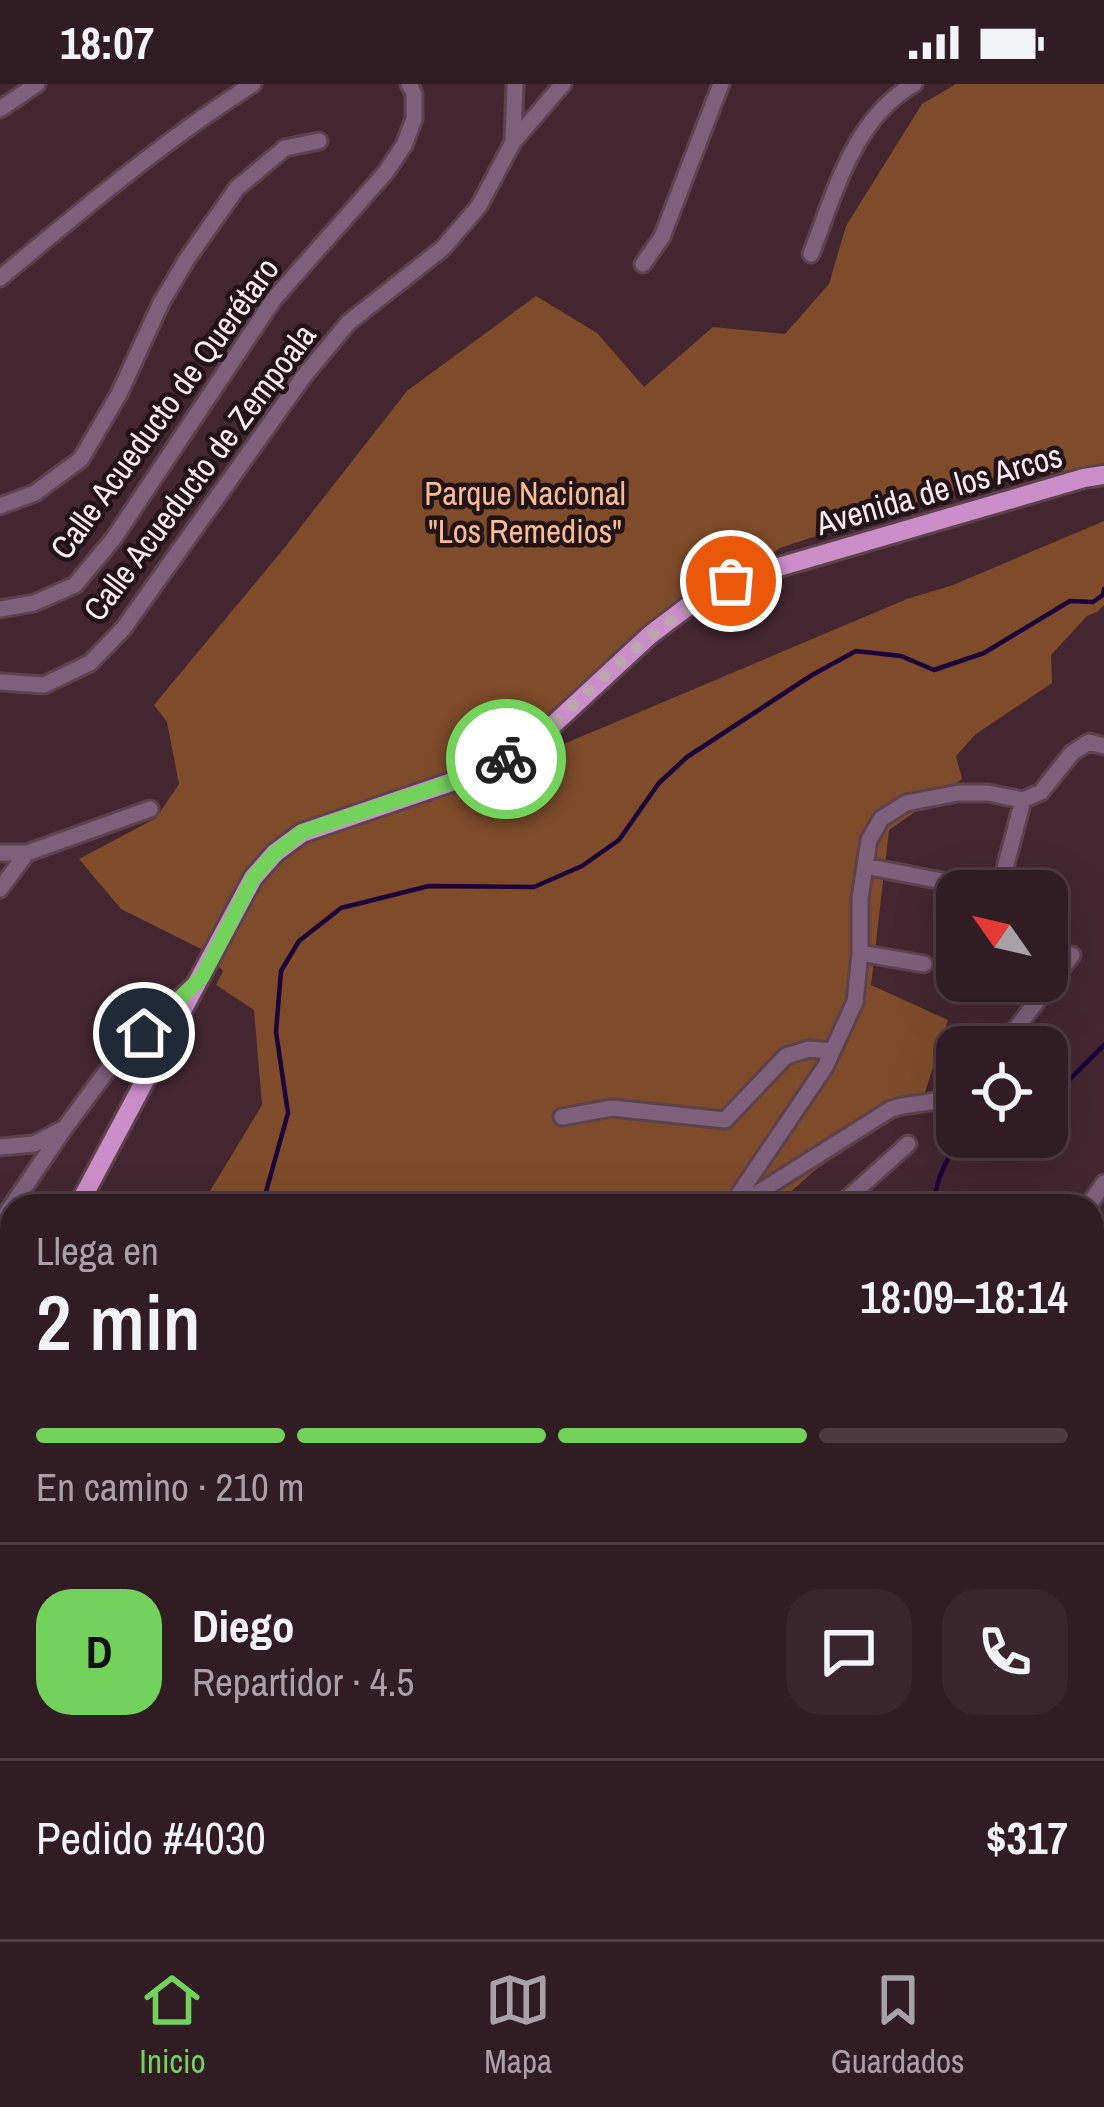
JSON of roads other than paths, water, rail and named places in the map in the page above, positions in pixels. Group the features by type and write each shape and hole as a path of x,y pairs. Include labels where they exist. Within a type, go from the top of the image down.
{"main road":[{"name":"Avenida de los Arcos","path":"84,1194 253,878 302,832 484,771 528,748 650,635 731,581 1104,476"}],"street":[{"path":"0,110 37,84"},
{"path":"0,278 128,172 253,84"},
{"name":"Calle Acueducto de Querétaro","path":"0,609 34,603 75,585 115,538 274,299 386,172 404,145 414,118 410,84"},
{"path":"513,142 515,84"},
{"path":"513,142 563,84"},
{"path":"644,264 662,237 721,84"},
{"path":"811,254 851,154 882,108 914,84"},
{"path":"0,506 35,493 81,459 119,394 161,302 237,188 285,148 319,141"},
{"name":"Calle Acueducto de Zempoala","path":"0,682 44,685 90,663 123,629 304,376 348,323 443,248 479,206 513,142"},
{"path":"742,1194 825,1067 855,1001 860,898 869,840 881,819 906,803 958,793 1023,800 1041,792 1072,753 1089,742 1104,746"},
{"path":"1005,870 1023,800"},
{"path":"0,854 27,853 150,809"},
{"path":"0,889 27,853"},
{"path":"865,866 936,881"},
{"path":"860,953 924,964"},
{"path":"1018,1026 1072,955"},
{"path":"19,1194 115,1060 202,977"},
{"path":"562,1118 613,1108 725,1120 786,1056 809,1049 832,1051"},
{"path":"753,1194 891,1109 936,1102"},
{"path":"0,1147 34,1144 64,1129"},
{"path":"852,1194 908,1144"},
{"path":"0,1210 0,1222"}],"waterway":[{"path":"265,1194 288,1113 276,1032 281,971 299,941 341,908 429,886 534,887 582,866 619,840 659,783 687,757 856,651 901,656 934,670 984,653 1070,601 1093,602 1104,589"},
{"path":"1068,1081 1104,1045"},
{"path":"936,1194 949,1158"}],"park label":[{"name":"Parque Nacional \"Los Remedios\"","path":"525,512"}]}
